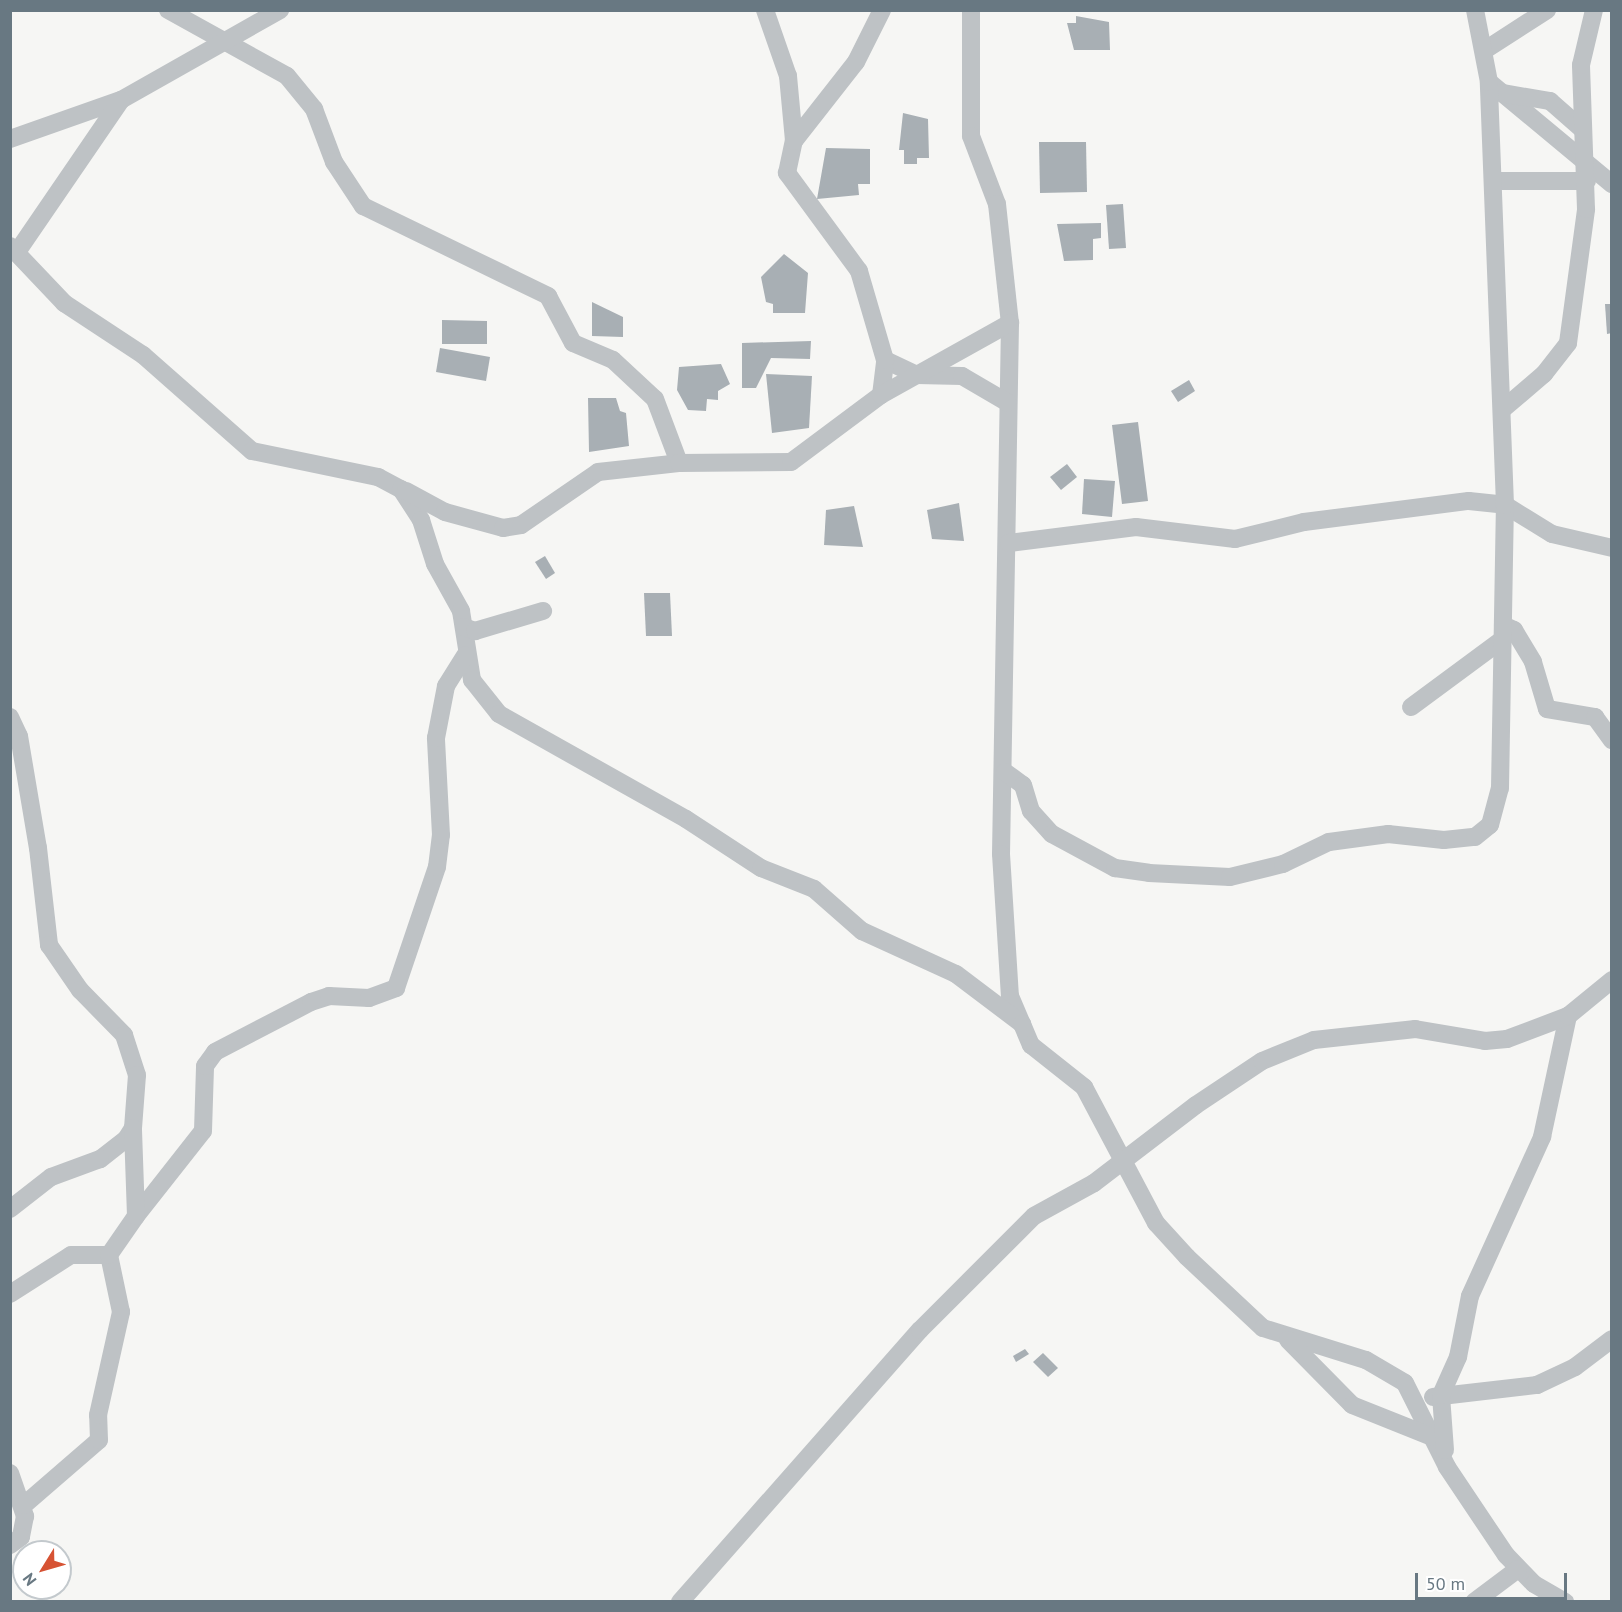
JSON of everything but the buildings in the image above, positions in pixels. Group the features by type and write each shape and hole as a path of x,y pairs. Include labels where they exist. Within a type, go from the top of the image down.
{"street":[{"path":"168,10 225,44 261,58 303,92 344,180 363,206 548,296 573,344 613,360 655,399 679,463"},
{"path":"10,139 121,100 225,44 280,10"},
{"path":"765,10 788,76 794,141 787,172 859,271 885,360 881,395"},
{"path":"794,141 856,62 882,10"},
{"path":"971,10 971,136 997,204 1010,323 1009,543 1005,772 1001,854 1010,996 1031,1045 1084,1087 1156,1223 1187,1257 1235,1305 1287,1339 1352,1406 1432,1437"},
{"path":"1005,772 1023,785 1031,811 1052,834 1115,868 1149,873 1230,877 1261,872 1329,842 1361,836 1475,837 1498,809 1505,505 1493,181 1496,88 1475,10"},
{"path":"1485,50 1547,10"},
{"path":"1503,410 1544,374 1568,343 1587,174 1581,65 1594,10"},
{"path":"1496,88 1550,101 1583,130"},
{"path":"1496,88 1587,174 1611,184"},
{"path":"121,100 14,249 64,303 143,354 252,451 378,477 444,512 503,528 521,525 598,472 679,463 791,462 881,395 1010,323"},
{"path":"1493,181 1587,174"},
{"path":"885,360 916,375 962,376 1008,403"},
{"path":"401,489 421,520 428,550 454,594 464,627 465,656 486,702 516,726 686,819 761,868 814,889 861,931 956,974 1022,1024"},
{"path":"1009,543 1136,527 1235,539 1304,522 1446,503 1505,505 1552,534 1611,548"},
{"path":"464,627 475,631 543,611"},
{"path":"1411,707 1503,632 1514,630 1533,662 1547,709 1595,717 1611,740"},
{"path":"24,1505 99,1440 98,1415 121,1312 109,1255 136,1216 203,1131 205,1066 215,1052 311,1002 329,996 369,998 396,988 436,867 441,835 436,738 446,686 465,656"},
{"path":"10,717 19,736 38,848 49,945 134,1054 133,1128 136,1216"},
{"path":"680,1602 948,1300 1044,1207 1086,1189 1262,1061 1314,1040 1415,1029 1485,1041 1568,1016 1611,980"},
{"path":"1447,1467 1441,1395 1458,1357 1470,1296 1542,1137 1568,1016"},
{"path":"10,1209 51,1177 117,1148 133,1128"},
{"path":"10,1294 71,1255 109,1255"},
{"path":"1287,1339 1385,1368 1405,1383 1418,1403 1447,1467 1518,1569 1565,1602"},
{"path":"1418,1403 1441,1395 1537,1384 1575,1367 1611,1339"},
{"path":"10,1473 24,1505 25,1527 10,1545"},
{"path":"1474,1602 1518,1569"}]}
